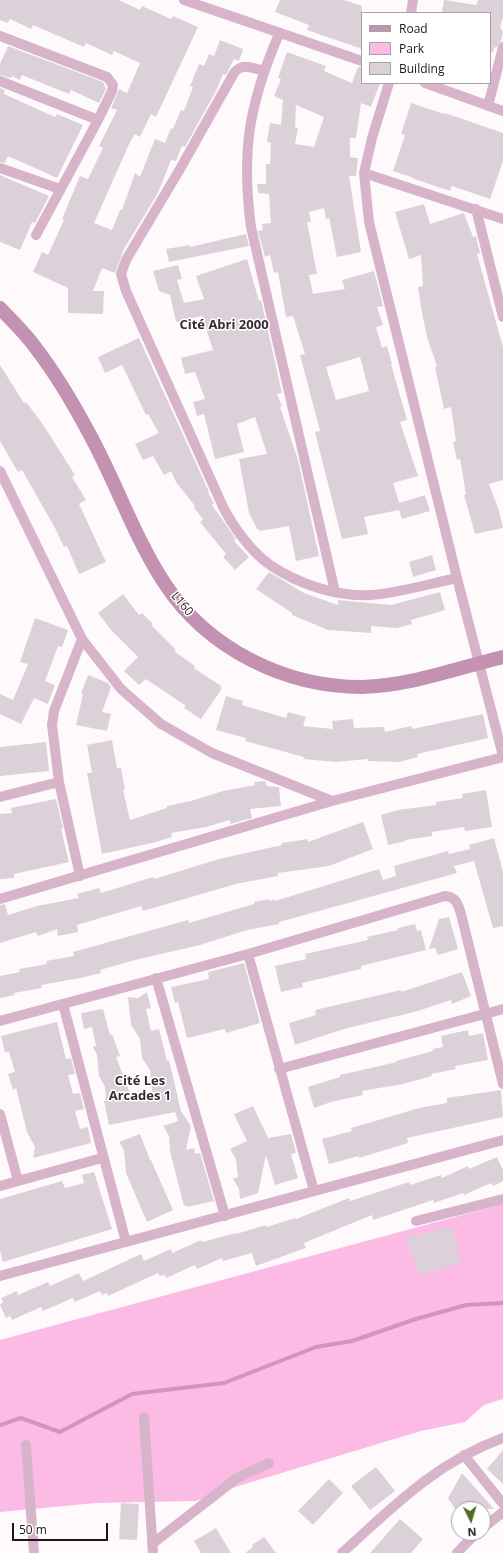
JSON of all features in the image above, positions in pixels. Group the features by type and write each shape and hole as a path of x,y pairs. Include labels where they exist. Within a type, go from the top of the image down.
{"street":[{"path":"184,0 279,34 361,61"},
{"path":"411,12 413,0"},
{"path":"279,34 264,71 249,130 246,155 250,215 335,592"},
{"path":"0,36 107,77 113,84 112,91 98,120 36,235"},
{"path":"488,106 503,47"},
{"path":"264,71 244,66 237,68 126,260 122,270 122,279 224,509 233,525 252,548 270,564 294,578 335,592 368,595 457,578"},
{"path":"0,81 98,120"},
{"path":"0,898 332,802 503,756 478,663 369,222 364,173 372,138 390,84"},
{"path":"428,84 503,110"},
{"path":"0,168 60,190"},
{"path":"364,173 503,218"},
{"path":"476,209 503,317"},
{"name":"L160","path":"0,308 34,346 64,388 90,435 145,549 164,584 186,612 227,648 271,671 323,684 363,687 411,682 503,657"},
{"path":"1,478 82,639 121,689 161,724 212,753 332,802"},
{"path":"80,876 59,782 52,731 52,720 82,639"},
{"path":"0,797 59,782"},
{"path":"0,1021 248,954 445,896 456,900 458,906 503,1084"},
{"path":"248,954 314,1191"},
{"path":"156,978 225,1216"},
{"path":"63,1004 102,1158 126,1242"},
{"path":"279,1069 503,1009"},
{"path":"0,1114 18,1181"},
{"path":"0,1276 503,1140"},
{"path":"0,1186 102,1158"},
{"path":"416,1221 503,1199"},
{"path":"144,1417 153,1548"},
{"path":"342,1553 421,1483 464,1454 503,1438"},
{"path":"26,1445 34,1553"},
{"path":"464,1454 503,1504"},
{"path":"153,1548 237,1478 269,1463"},
{"path":"491,1522 503,1512"},
{"path":"457,1553 468,1541"}],"green space":[{"path":"503,1204 503,1399 484,1405 465,1422 421,1431 235,1487 196,1501 96,1503 0,1512 0,1340"}],"building":[{"path":"0,0 119,0 140,10 142,6 171,19 173,16 198,27 156,117 151,114 140,137 135,134 130,142 94,223 112,230 120,210 122,210 135,173 140,177 155,139 165,143 181,110 184,111 193,87 190,86 199,64 204,66 209,54 214,56 220,40 243,49 239,61 234,59 226,75 223,74 217,89 185,147 182,146 176,161 171,160 158,193 124,249 115,273 102,268 93,291 104,291 103,314 68,313 68,288 33,272 42,252 48,255 64,220 62,219 80,176 88,179 103,148 99,146 117,110 111,108 119,89 127,93 140,63 114,51 112,55 86,43 84,47 33,25 31,29 10,19 7,23 0,20"},
{"path":"280,0 344,0 362,6 361,49 307,30 309,25 275,12"},
{"path":"444,0 476,5 478,0 503,0 503,18 500,27 503,32 501,41 496,48 494,47 493,52 491,52 491,12 442,12"},
{"path":"8,46 103,82 106,89 99,103 71,90 69,94 22,75 20,80 12,76 11,78 0,75 0,64"},
{"path":"287,52 326,66 324,71 352,83 358,67 361,67 361,84 380,84 371,107 361,103 356,138 350,138 350,157 358,158 356,176 349,176 361,252 337,257 329,218 326,219 324,208 309,212 311,222 307,222 317,274 309,275 313,294 345,289 342,280 374,271 383,306 377,307 383,325 376,327 382,348 387,346 407,420 400,422 418,476 393,483 399,503 425,495 430,511 402,519 399,510 364,517 368,534 342,539 315,432 320,431 300,355 305,354 293,316 286,317 278,272 274,273 270,255 265,257 258,231 263,230 262,224 271,223 269,194 258,193 257,184 266,184 266,164 270,164 271,143 267,142 270,123 281,125 283,100 274,96 281,79 278,78","holes":["296,105 324,117 314,147 295,144 298,128 295,127","360,357 369,391 336,400 326,367"]},
{"path":"0,88 5,90 4,94 55,117 57,114 83,125 57,178 8,156 5,163 0,162"},
{"path":"411,103 503,133 503,161 490,199 452,186 450,191 393,171 405,135 401,134"},
{"path":"0,175 49,196 35,223 32,222 20,250 0,242"},
{"path":"424,204 430,224 464,213 473,237 476,236 480,253 477,254 503,347 503,480 489,484 499,511 503,528 475,534 464,495 466,494 460,459 457,460 453,442 456,441 451,407 444,409 435,367 437,366 427,337 422,313 418,287 423,286 421,255 409,259 395,212"},
{"path":"246,234 249,246 169,262 166,249 190,245 190,247"},
{"path":"247,259 259,301 261,300 282,393 277,394 298,460 319,556 296,561 289,526 260,531 257,529 249,513 239,459 267,454 255,417 237,424 244,452 215,459 204,414 197,416 193,402 205,399 195,372 185,374 181,358 213,350 202,316 176,322 170,295 159,291 153,271 178,265 182,279 177,280 184,303 204,299 196,276"},
{"path":"139,338 209,492 208,493 214,503 212,505 236,539 234,541 249,557 235,570 223,557 226,554 200,522 203,519 194,508 195,506 176,482 171,471 164,475 153,456 143,460 135,444 159,433 148,414 146,415 122,365 105,373 98,357"},
{"path":"0,365 24,403 26,402 42,423 75,475 72,477 86,500 79,504 106,562 79,574 67,546 64,547 22,470 18,472 0,441"},
{"path":"432,555 436,570 413,577 409,562"},
{"path":"269,572 304,593 338,605 338,600 391,605 440,592 445,610 411,620 412,624 397,628 371,626 371,633 328,630 292,615 292,613 256,589"},
{"path":"123,594 139,615 142,613 153,624 151,625 176,650 174,651 195,666 194,668 221,686 221,690 201,719 184,708 186,706 146,679 139,685 124,671 138,657 111,630 98,613"},
{"path":"35,618 68,630 62,647 58,646 45,681 55,685 48,704 34,698 21,724 0,714 0,694 13,700 28,664 20,662"},
{"path":"88,675 108,683 111,687 102,712 111,714 107,731 76,725 83,694 81,694"},
{"path":"226,696 243,701 242,705 286,718 288,712 306,717 303,726 333,729 332,721 353,719 354,728 384,727 385,732 411,726 412,729 483,714 488,738 417,754 418,757 399,762 368,761 368,759 336,762 303,759 304,757 245,741 246,738 216,730"},
{"path":"112,740 117,768 121,768 125,790 123,790 130,820 167,808 167,806 191,801 223,791 255,785 254,782 265,781 267,786 279,787 281,806 250,809 252,818 230,824 230,820 206,827 171,833 172,837 156,842 102,854 87,773 92,773 87,745"},
{"path":"46,742 49,771 0,776 0,747"},
{"path":"486,790 492,827 465,831 464,827 432,832 432,836 405,840 406,841 388,845 381,815 398,810 436,805 436,802 463,798 462,794"},
{"path":"56,799 69,862 14,874 14,878 0,879 0,814 12,813 11,808"},
{"path":"363,822 373,849 329,866 278,873 278,876 236,884 143,911 141,906 77,925 78,932 58,936 57,929 38,936 36,932 0,943 0,905 5,904 8,915 37,906 79,898 77,894 99,888 101,893 153,877 154,879 219,859 282,845 282,843 308,839 308,842"},
{"path":"494,838 503,872 503,926 493,928 474,861 454,866 457,873 279,922 279,924 247,930 200,945 135,960 100,970 101,973 41,985 42,988 14,993 15,995 0,998 0,976 20,972 19,969 47,964 46,961 74,956 73,952 188,920 189,923 254,904 254,902 269,899 270,901 275,899 275,901 379,869 383,880 396,876 394,866 448,851 449,854 470,849 469,845"},
{"path":"449,917 458,949 438,955 435,948 429,949 439,919"},
{"path":"415,924 417,931 421,930 426,950 361,966 361,969 302,983 303,987 281,992 275,966 306,959 305,954 368,940 367,937 398,930 398,928"},
{"path":"244,963 260,1023 226,1033 225,1029 187,1038 178,1002 175,1003 171,987 209,979 208,972"},
{"path":"462,972 471,996 452,1004 451,1000 418,1011 344,1029 295,1045 289,1023 316,1015 315,1010 401,990 401,992"},
{"path":"147,992 151,1008 146,1009 151,1031 159,1029 167,1061 169,1060 181,1111 191,1126 186,1150 194,1148 195,1154 200,1153 214,1201 187,1207 186,1205 184,1206 170,1151 169,1136 163,1126 178,1121 175,1112 109,1125 104,1101 106,1101 105,1087 99,1076 97,1055 93,1047 96,1046 92,1027 84,1029 81,1013 103,1009 110,1035 112,1034 120,1056 116,1057 131,1096 152,1092 150,1070 142,1058 140,1039 131,1025 128,997 138,998"},
{"path":"57,1022 66,1059 71,1058 75,1074 68,1075 73,1094 80,1093 84,1109 75,1111 80,1129 88,1127 91,1143 33,1158 35,1147 27,1132 16,1088 13,1090 8,1074 15,1072 9,1052 5,1052 1,1036"},
{"path":"468,1030 469,1036 483,1033 488,1060 455,1066 456,1069 431,1074 432,1076 403,1084 362,1091 363,1095 331,1102 314,1108 308,1087 340,1077 340,1075 397,1062 396,1061 433,1051 432,1049 443,1047 441,1036"},
{"path":"501,1090 503,1117 407,1138 408,1143 359,1158 359,1156 329,1164 322,1139 352,1131 351,1128 419,1108 447,1103 447,1098"},
{"path":"253,1106 268,1138 291,1134 296,1153 291,1154 298,1178 275,1185 266,1155 258,1193 240,1199 239,1189 233,1179 238,1177 236,1159 230,1149 247,1141 234,1114"},
{"path":"140,1134 173,1210 147,1222 126,1173 124,1150 119,1142"},
{"path":"497,1157 503,1170 503,1181 493,1186 491,1183 464,1195 463,1193 434,1203 433,1200 373,1220 372,1215 304,1243 306,1248 256,1266 252,1253 223,1261 222,1258 197,1269 195,1265 166,1278 165,1275 160,1276 158,1273 108,1296 107,1293 102,1295 100,1291 75,1302 73,1298 43,1311 41,1307 12,1320 10,1316 6,1318 0,1305 3,1302 1,1298 17,1291 18,1295 48,1282 50,1286 79,1273 83,1281 141,1254 144,1261 171,1249 172,1253 201,1240 202,1242 266,1225 267,1227 295,1218 296,1219 349,1198 350,1201 409,1182 410,1185 441,1175 442,1178 468,1166 469,1169"},
{"path":"94,1172 112,1229 3,1262 0,1251 0,1199 62,1181 65,1188 84,1183 82,1175"},
{"path":"452,1226 461,1263 420,1275 405,1238"},
{"path":"503,1450 503,1484 487,1469"},
{"path":"376,1467 395,1491 370,1510 351,1486"},
{"path":"462,1473 487,1501 451,1501 451,1503 448,1498"},
{"path":"329,1479 343,1493 313,1525 298,1511"},
{"path":"121,1503 139,1504 137,1540 119,1539"},
{"path":"400,1519 423,1539 411,1553 370,1553"},
{"path":"216,1528 231,1553 201,1553 194,1541"},
{"path":"264,1537 276,1553 245,1553 253,1547 252,1545"}],"waterway":[{"path":"0,1425 21,1418 60,1432 132,1394 224,1383 316,1347 352,1341 416,1319 466,1305 503,1303"}],"district":[{"name":"Cité Abri 2000","path":"224,325"},
{"name":"Cité Les Arcades 1","path":"140,1088"}]}
